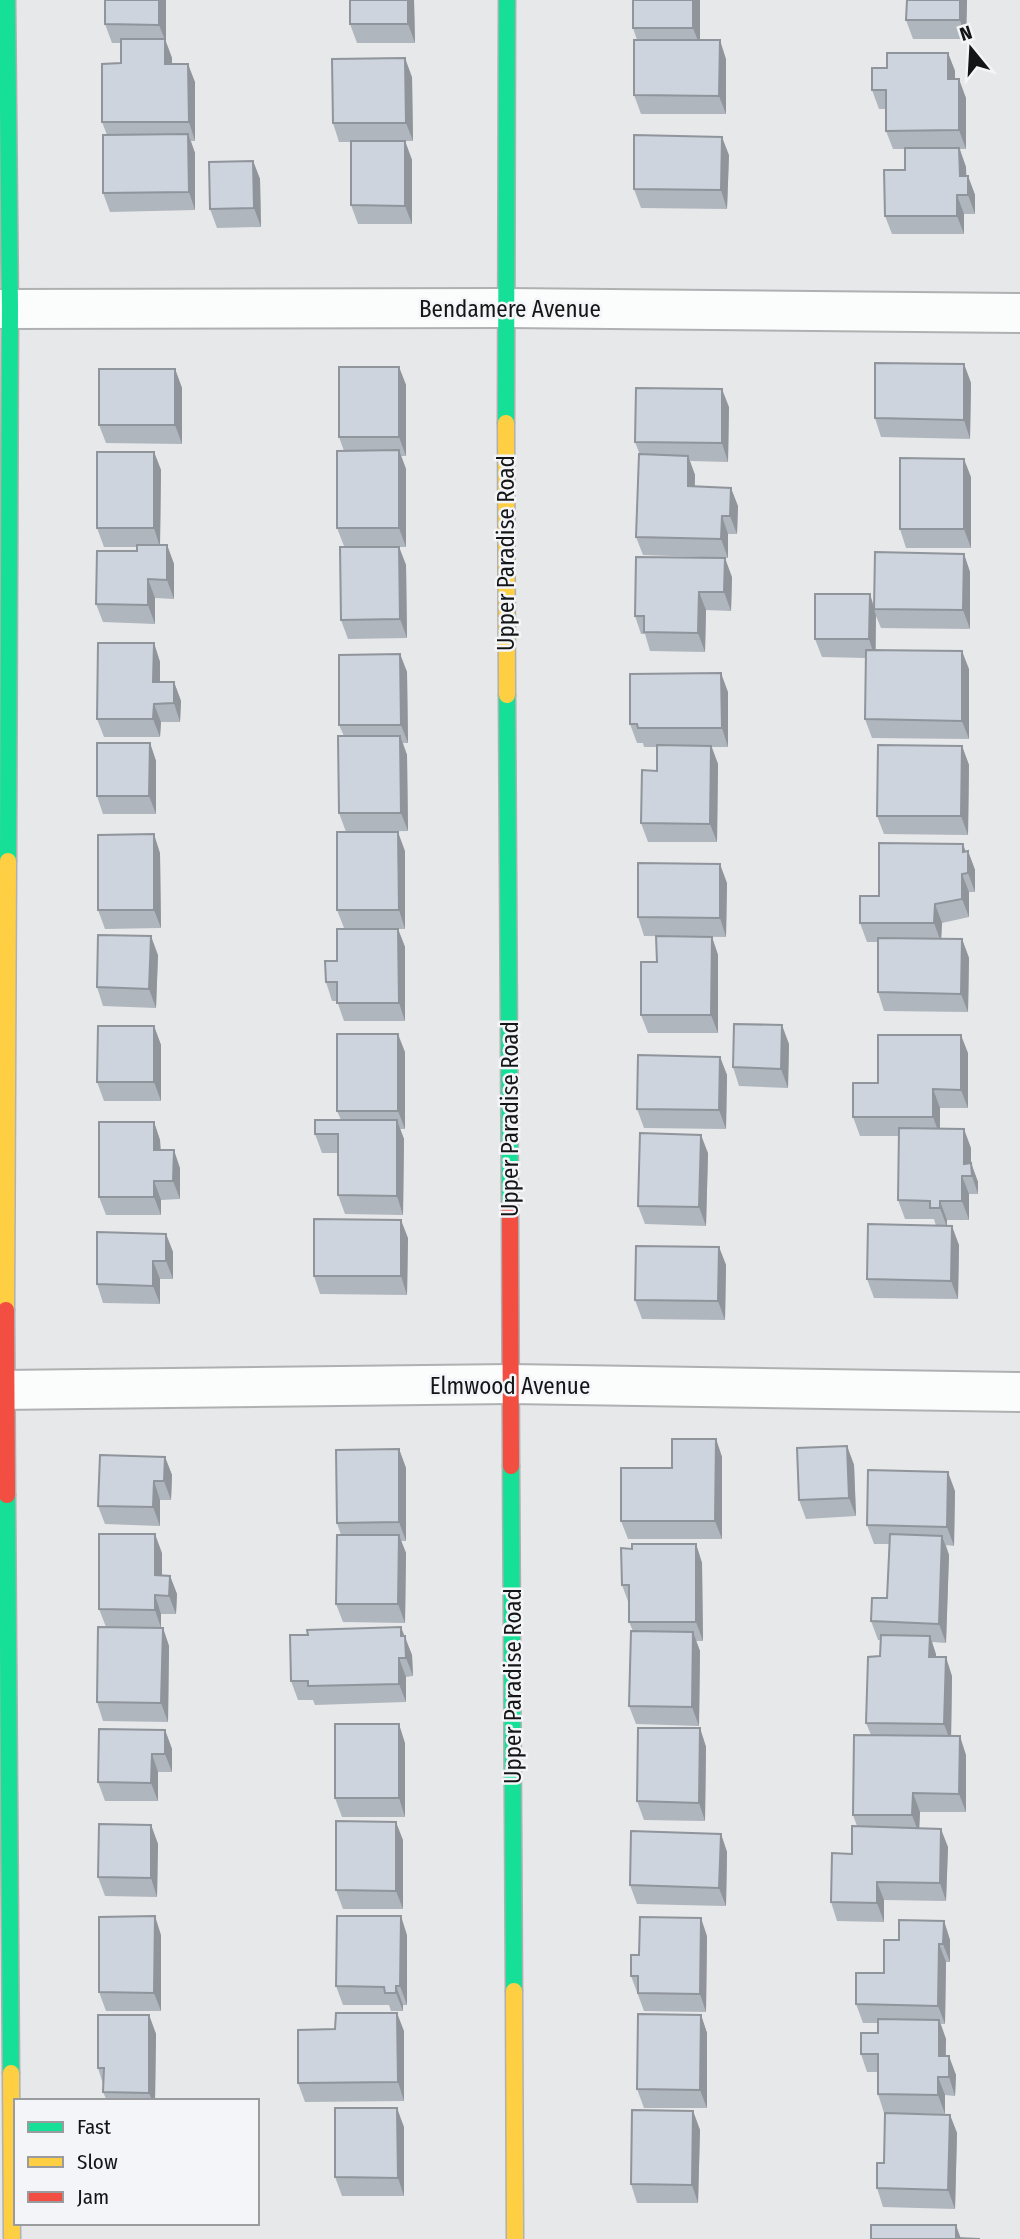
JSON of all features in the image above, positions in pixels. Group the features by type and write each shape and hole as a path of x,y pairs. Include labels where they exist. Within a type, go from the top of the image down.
{"street":[{"path":"7,0 3,1390 12,2239"},
{"name":"Upper Paradise Road","path":"507,0 505,308 515,2239"},
{"name":"Bendamere Avenue","path":"5,309 505,308 1020,313"},
{"name":"Elmwood Avenue","path":"3,1390 512,1384 1020,1392"}],"building":[{"path":"105,0 159,0 159,25 105,24"},
{"path":"350,0 408,0 408,24 350,24"},
{"path":"633,0 693,0 693,28 633,28"},
{"path":"907,0 960,0 960,20 906,20"},
{"path":"121,39 165,39 165,64 188,64 189,122 102,122 102,64 121,63"},
{"path":"634,40 720,40 719,96 634,95"},
{"path":"887,53 948,53 948,79 959,79 959,130 886,131 886,90 872,90 872,68 887,68"},
{"path":"405,58 406,123 333,123 332,59"},
{"path":"188,134 189,192 103,193 103,135"},
{"path":"634,135 722,137 721,190 634,189"},
{"path":"351,141 405,141 405,206 351,205"},
{"path":"905,148 959,148 960,176 968,176 968,195 957,195 957,216 885,216 884,170 905,170"},
{"path":"253,161 254,208 210,209 209,162"},
{"path":"875,363 964,364 964,420 875,418"},
{"path":"339,367 399,367 399,437 339,437"},
{"path":"99,369 175,369 175,425 99,425"},
{"path":"636,388 722,389 722,443 635,442"},
{"path":"399,450 399,528 337,528 337,451"},
{"path":"97,452 154,452 154,528 97,528"},
{"path":"639,454 688,456 688,486 731,488 730,516 722,516 721,539 636,537"},
{"path":"900,458 964,459 964,529 900,529"},
{"path":"137,545 167,545 167,580 148,579 148,605 96,604 97,551 137,551"},
{"path":"340,547 399,547 400,619 341,620"},
{"path":"875,552 964,554 963,610 874,609"},
{"path":"636,557 725,558 724,592 699,592 698,633 644,632 644,616 635,616"},
{"path":"815,594 870,594 869,639 815,639"},
{"path":"98,643 154,643 153,682 174,682 174,703 154,704 153,719 97,719"},
{"path":"866,650 962,651 962,721 865,719"},
{"path":"400,654 401,725 339,725 339,655"},
{"path":"721,673 722,728 638,728 637,724 630,724 630,674"},
{"path":"338,736 400,736 401,813 339,813"},
{"path":"97,743 150,743 149,796 97,796"},
{"path":"657,745 711,746 710,824 641,823 642,770 657,771"},
{"path":"878,745 962,746 961,816 877,816"},
{"path":"337,832 398,832 399,910 337,910"},
{"path":"154,834 154,910 98,910 98,835"},
{"path":"879,843 963,844 963,852 968,851 968,873 962,874 962,899 935,904 934,923 860,923 860,896 879,896"},
{"path":"638,863 720,864 720,918 638,917"},
{"path":"337,929 398,929 399,1003 337,1003 337,982 326,982 325,961 337,961"},
{"path":"98,935 151,936 149,989 97,987"},
{"path":"656,936 712,937 711,1015 641,1015 641,962 657,962"},
{"path":"878,938 962,939 961,994 878,992"},
{"path":"734,1024 782,1025 781,1069 733,1067"},
{"path":"98,1026 154,1026 154,1082 97,1082"},
{"path":"337,1034 398,1034 398,1111 337,1111"},
{"path":"878,1035 961,1035 961,1090 933,1089 933,1117 853,1117 853,1083 878,1083"},
{"path":"638,1055 720,1057 719,1110 637,1109"},
{"path":"315,1120 397,1120 397,1196 338,1195 338,1134 315,1134"},
{"path":"99,1122 154,1122 154,1150 174,1150 173,1181 154,1181 154,1197 99,1197"},
{"path":"899,1128 964,1129 964,1164 971,1163 972,1176 962,1176 962,1201 940,1201 940,1208 930,1208 930,1201 898,1200"},
{"path":"640,1133 701,1135 699,1207 638,1206"},
{"path":"314,1219 401,1220 401,1276 314,1276"},
{"path":"868,1224 952,1226 951,1281 867,1279"},
{"path":"97,1232 166,1234 166,1261 153,1261 153,1286 97,1284"},
{"path":"636,1246 719,1247 718,1301 635,1300"},
{"path":"672,1439 716,1439 715,1521 621,1521 621,1468 672,1468"},
{"path":"847,1446 849,1498 799,1500 797,1448"},
{"path":"399,1449 399,1522 337,1523 336,1450"},
{"path":"100,1455 165,1457 164,1481 154,1481 153,1507 98,1506"},
{"path":"868,1470 948,1472 947,1527 867,1525"},
{"path":"99,1534 155,1534 155,1575 170,1576 169,1596 155,1595 155,1610 99,1609"},
{"path":"890,1534 942,1536 939,1624 871,1621 872,1598 887,1598"},
{"path":"337,1535 399,1535 398,1604 336,1604"},
{"path":"632,1544 696,1544 696,1622 629,1622 629,1585 622,1585 621,1548 632,1549"},
{"path":"98,1627 163,1628 161,1703 97,1702"},
{"path":"401,1627 401,1636 405,1636 406,1658 399,1658 399,1684 308,1686 308,1681 291,1681 290,1635 308,1635 307,1630"},
{"path":"631,1631 693,1632 692,1707 629,1706"},
{"path":"881,1635 930,1636 929,1657 946,1657 944,1724 866,1723 868,1657 880,1656"},
{"path":"335,1724 399,1724 399,1798 335,1798"},
{"path":"638,1728 700,1728 699,1803 637,1801"},
{"path":"99,1729 165,1730 165,1754 152,1754 151,1783 98,1782"},
{"path":"854,1735 960,1736 959,1794 913,1793 912,1815 853,1815"},
{"path":"336,1821 396,1822 396,1891 336,1890"},
{"path":"99,1824 151,1825 151,1878 98,1877"},
{"path":"852,1826 941,1829 940,1883 877,1882 877,1903 831,1902 832,1853 852,1854"},
{"path":"631,1831 721,1834 719,1888 630,1885"},
{"path":"155,1916 154,1993 99,1992 99,1917"},
{"path":"337,1916 401,1916 400,1986 396,1986 396,1993 385,1993 384,1987 336,1986"},
{"path":"640,1917 701,1918 700,1994 638,1993 638,1976 631,1976 631,1955 639,1955"},
{"path":"899,1920 944,1921 943,1944 939,1944 938,2006 856,2004 856,1973 884,1973 884,1940 899,1940"},
{"path":"336,2013 397,2013 398,2082 298,2083 298,2030 335,2029"},
{"path":"638,2014 701,2015 700,2090 637,2089"},
{"path":"98,2015 149,2015 149,2093 103,2092 104,2068 98,2068"},
{"path":"878,2019 939,2020 939,2056 949,2056 949,2077 938,2077 938,2095 878,2094 878,2054 861,2054 861,2033 878,2033"},
{"path":"335,2108 397,2108 398,2178 335,2177"},
{"path":"632,2110 693,2111 692,2185 631,2184"},
{"path":"885,2113 950,2115 948,2190 877,2188 877,2163 884,2163"},
{"path":"871,2225 956,2225 956,2238 980,2239 871,2239"}],"traffic: fast":[{"path":"7,0 10,309 8,861"},
{"path":"506,423 507,0"},
{"path":"507,695 510,1210"},
{"path":"511,1466 514,1991"},
{"path":"7,1495 11,2073"}],"traffic: slow":[{"path":"506,423 507,695"},
{"path":"6,1310 8,861"},
{"path":"514,1991 515,2239"},
{"path":"11,2073 12,2239"}],"traffic: jam":[{"path":"510,1210 511,1466"},
{"path":"6,1310 7,1495"}]}
